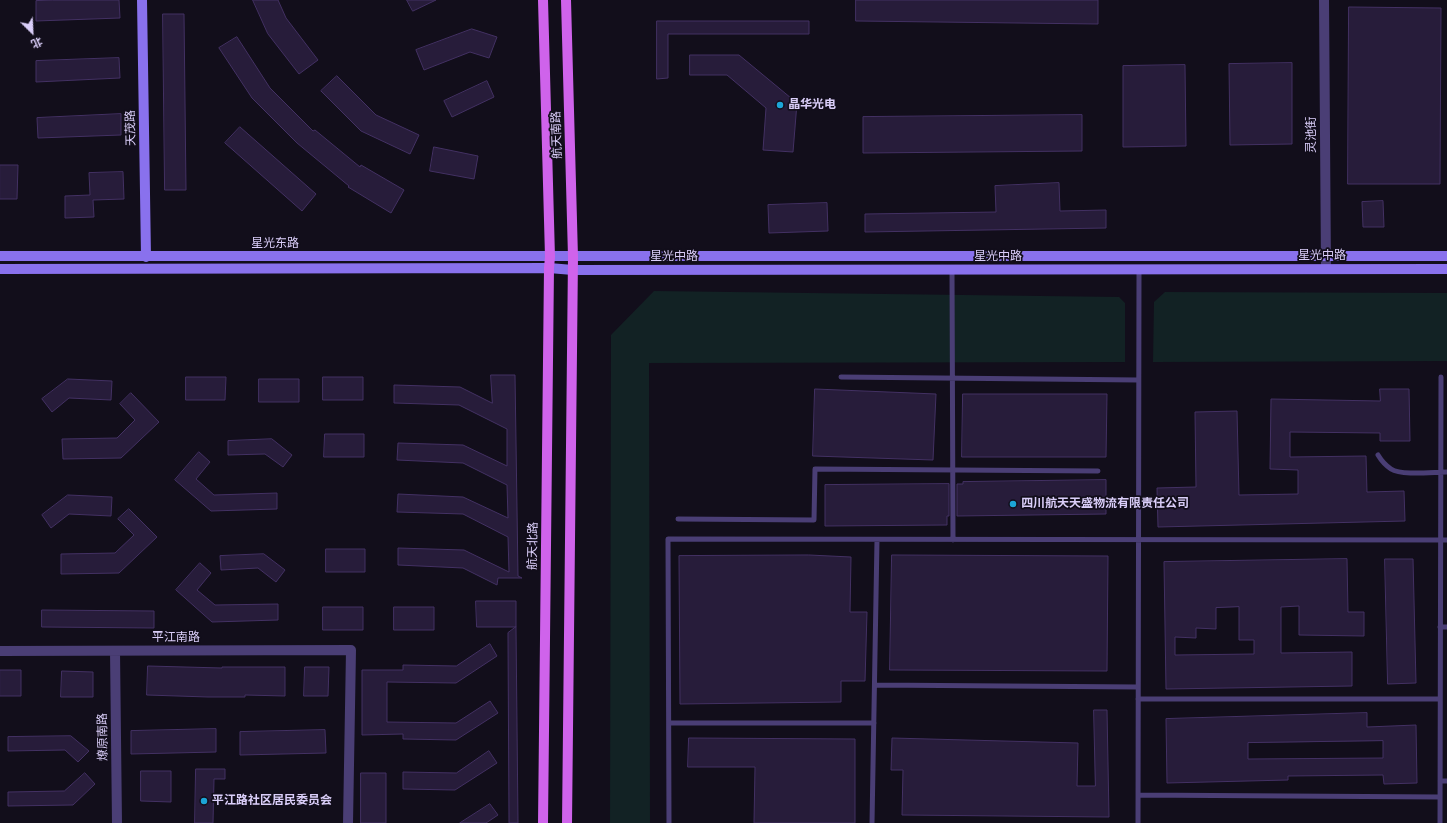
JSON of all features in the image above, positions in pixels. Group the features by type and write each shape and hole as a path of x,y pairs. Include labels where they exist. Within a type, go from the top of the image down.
{"main road":[{"name":"天茂路","path":"142,0 146,257"},
{"name":"航天南路","path":"543,0 550,257 548,268"},
{"name":"航天南路","path":"566,0 573,257 572,270"},
{"name":"星光东路","path":"0,256 550,257"},
{"name":"星光中路","path":"550,257 1447,256"},
{"name":"星光东路","path":"0,269 548,268"},
{"name":"星光中路","path":"548,268 572,270 1447,270"},
{"name":"航天北路","path":"543,823 548,268"},
{"path":"567,823 572,270"}],"street":[{"name":"灵池街","path":"1324,0 1326,269"},
{"name":"平江南路","path":"0,651 351,650 348,823"},
{"name":"燎原南路","path":"115,651 117,823"}],"lane":[{"path":"952,270 954,540"},
{"path":"1138,823 1139,270"},
{"path":"841,377 1138,380"},
{"path":"1440,823 1441,377"},
{"path":"1378,455 1382,462 1392,469 1403,472 1447,472"},
{"path":"678,519 814,520 815,469 1098,471"},
{"path":"669,823 668,539 1447,540"},
{"path":"872,823 877,540"},
{"path":"1440,627 1447,627"},
{"path":"875,685 1138,687"},
{"path":"1138,699 1440,699"},
{"path":"669,722 874,723"},
{"path":"1440,781 1447,781"},
{"path":"1138,795 1440,797"}],"shaded area":[{"path":"654,291 1119,297 1125,303 1125,362 649,363 650,823 610,823 611,335"},
{"path":"1165,292 1447,293 1447,361 1153,362 1154,302"}],"building":[{"path":"119,0 120,18 36,21 36,1"},
{"path":"253,0 278,0 286,18 318,60 299,74 268,34"},
{"path":"407,0 436,0 413,11"},
{"path":"856,0 1098,0 1098,24 856,21"},
{"path":"1349,7 1441,8 1440,184 1348,184"},
{"path":"163,14 184,14 186,190 165,190"},
{"path":"657,21 809,21 809,34 668,34 668,78 657,79"},
{"path":"472,29 497,37 489,58 470,52 424,70 416,50"},
{"path":"237,37 270,88 313,131 315,130 360,167 361,165 404,190 391,213 348,187 349,186 297,143 252,98 219,48"},
{"name":"晶华光电","path":"690,55 739,55 797,103 793,152 763,150 766,108 727,75 690,75"},
{"path":"119,58 120,78 36,82 36,61"},
{"path":"1292,63 1292,144 1230,145 1229,64"},
{"path":"1185,65 1186,146 1123,147 1123,66"},
{"path":"337,76 376,115 419,135 410,154 361,131 321,91"},
{"path":"487,81 494,97 452,117 444,101"},
{"path":"121,114 121,135 38,138 37,118"},
{"path":"1082,115 1082,151 863,153 863,117"},
{"path":"240,127 316,194 302,211 225,143"},
{"path":"434,147 478,156 474,179 430,171"},
{"path":"0,165 18,165 17,199 0,199"},
{"path":"123,172 124,199 93,200 94,217 65,218 65,196 90,195 89,173"},
{"path":"1059,183 1060,211 1106,210 1106,228 865,232 865,214 996,212 995,186"},
{"path":"1383,201 1384,227 1363,227 1362,202"},
{"path":"827,203 828,231 769,233 768,205"},
{"path":"491,375 515,375 518,576 522,578 498,578 497,585 463,568 398,565 398,548 464,550 509,572 508,537 463,514 397,512 398,494 463,497 508,518 507,485 463,463 397,460 398,443 463,445 507,466 507,429 459,405 394,403 394,385 460,387 492,403"},
{"path":"186,377 226,377 225,400 186,400"},
{"path":"323,377 363,377 363,400 323,400"},
{"path":"68,379 112,381 111,400 69,398 52,412 42,399"},
{"path":"259,379 299,379 299,402 259,402"},
{"path":"815,389 936,394 933,460 813,456"},
{"path":"1380,389 1409,389 1410,441 1380,441 1380,433 1290,432 1290,457 1366,456 1367,492 1404,491 1405,521 1158,527 1157,488 1196,487 1195,412 1237,411 1239,495 1298,494 1298,470 1270,469 1271,399 1380,401"},
{"path":"131,393 159,422 121,458 63,459 62,439 117,438 135,420 120,404"},
{"path":"963,394 1107,394 1106,457 962,457"},
{"path":"325,434 364,434 364,457 324,457"},
{"path":"272,439 292,455 283,467 265,454 228,455 228,441"},
{"path":"199,452 210,462 196,479 214,495 277,493 277,509 211,511 175,480"},
{"path":"1106,480 1106,514 957,516 957,484 963,484 963,482"},
{"path":"949,484 949,516 947,516 947,525 825,526 825,485"},
{"path":"68,495 112,497 111,516 69,514 51,528 42,515"},
{"path":"129,509 157,537 119,573 61,574 61,554 115,553 134,535 118,519"},
{"path":"326,549 365,549 365,572 326,572"},
{"path":"264,554 285,570 276,582 258,568 221,570 220,556"},
{"path":"809,555 851,557 850,612 867,612 865,681 841,681 841,702 680,704 679,556"},
{"path":"892,555 1108,556 1107,671 890,670"},
{"path":"1347,559 1348,612 1364,612 1364,636 1299,635 1299,606 1281,607 1281,653 1352,652 1352,686 1166,689 1164,562","holes":["1239,607 1239,640 1254,640 1254,654 1175,655 1175,637 1196,638 1196,628 1216,629 1216,608"]},
{"path":"1385,559 1413,559 1416,683 1388,684"},
{"path":"200,563 211,573 197,590 215,605 278,604 278,620 212,622 176,590"},
{"path":"476,601 516,601 516,627 477,627"},
{"path":"323,607 363,607 363,630 323,630"},
{"path":"394,607 434,607 434,630 394,630"},
{"path":"42,610 154,611 154,628 42,627"},
{"path":"516,627 518,823 509,823 508,633"},
{"path":"490,644 497,656 456,683 387,682 387,722 456,723 490,701 498,713 456,740 403,739 403,734 362,735 362,670 403,670 403,665 456,666"},
{"path":"148,666 222,668 285,667 285,696 245,695 245,697 208,697 147,695"},
{"path":"305,667 329,667 328,696 304,696"},
{"path":"0,670 21,670 21,696 0,696"},
{"path":"62,671 93,672 93,697 61,697"},
{"path":"1094,710 1107,710 1109,817 902,815 903,770 891,770 892,738 1078,743 1077,786 1095,786"},
{"path":"1367,713 1367,727 1416,725 1417,783 1384,784 1383,775 1288,776 1288,780 1167,783 1166,719","holes":["1383,741 1383,758 1248,759 1248,743"]},
{"path":"216,729 216,752 131,754 131,731"},
{"path":"325,730 326,753 240,755 240,732"},
{"path":"71,736 89,751 78,762 65,750 8,751 8,737"},
{"path":"689,738 855,739 855,823 754,823 755,767 688,767"},
{"path":"489,751 497,763 455,790 403,789 403,772 456,773"},
{"name":"平江路社区居民委员会","path":"196,769 225,769 225,779 214,779 213,823 195,823"},
{"path":"141,771 171,771 171,802 141,801"},
{"path":"85,773 95,784 73,805 8,806 8,792 64,791"},
{"path":"361,773 386,773 386,823 361,823"},
{"path":"490,804 498,815 486,823 460,823"}],"place":[{"name":"晶华光电","path":"780,105"},
{"name":"四川航天天盛物流有限责任公司","path":"1013,504"},
{"name":"平江路社区居民委员会","path":"204,801"}]}
